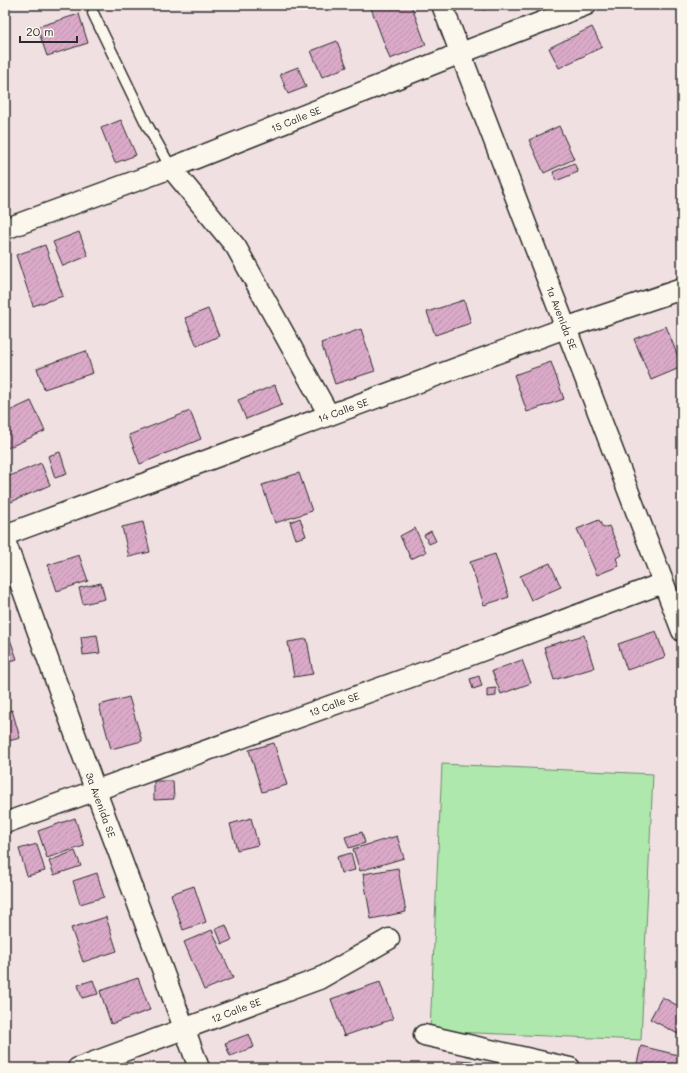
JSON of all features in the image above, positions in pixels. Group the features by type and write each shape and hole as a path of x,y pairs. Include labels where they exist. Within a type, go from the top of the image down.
{"street":[{"name":"1a Avenida SE","path":"442,5 682,631"},
{"name":"15 Calle SE","path":"5,229 171,168 460,53 586,5"},
{"path":"171,168 236,247 329,415"},
{"name":"14 Calle SE","path":"5,535 565,328 682,289"},
{"name":"3a Avenida SE","path":"5,541 95,789 199,1068"},
{"name":"13 Calle SE","path":"5,823 95,789 441,666 663,583"},
{"name":"12 Calle SE","path":"78,1068 319,978 389,939"},
{"path":"424,1035 570,1068"}],"lane":[{"path":"93,12 146,123 171,168"}],"green space":[{"path":"442,764 653,774 641,1040 430,1031"}],"building":[{"path":"380,5 411,5 426,45 390,59 371,8"},
{"path":"481,5 497,5 483,10"},
{"path":"79,14 88,43 47,56 37,27"},
{"path":"592,27 602,47 559,68 549,48"},
{"path":"337,41 347,67 322,77 311,51"},
{"path":"298,67 306,87 288,94 280,74"},
{"path":"121,120 136,155 115,163 101,128"},
{"path":"559,126 574,159 544,173 529,140"},
{"path":"574,163 578,172 556,181 553,172"},
{"path":"79,232 88,256 63,266 53,242"},
{"path":"45,245 63,296 33,306 16,255"},
{"path":"464,300 471,323 435,335 427,312"},
{"path":"208,309 219,336 197,346 185,318"},
{"path":"666,326 682,367 651,380 634,339"},
{"path":"361,329 375,371 335,384 321,343"},
{"path":"86,351 93,373 44,389 37,368"},
{"path":"551,362 564,399 527,412 514,375"},
{"path":"275,385 282,405 246,419 238,400"},
{"path":"31,401 45,431 5,449 5,413"},
{"path":"190,411 201,439 140,464 129,435"},
{"path":"60,452 67,474 55,478 48,456"},
{"path":"41,463 50,485 11,502 5,487 5,478"},
{"path":"299,473 312,511 275,523 262,485"},
{"path":"300,518 306,536 296,539 290,522"},
{"path":"599,520 603,528 609,526 622,555 616,558 619,566 597,575 577,529"},
{"path":"143,522 150,552 129,557 122,527"},
{"path":"415,528 426,552 411,559 400,536"},
{"path":"431,531 436,541 429,544 424,535"},
{"path":"495,554 509,597 484,605 470,562"},
{"path":"79,555 88,581 57,591 48,565"},
{"path":"550,563 561,587 531,600 520,576"},
{"path":"101,583 105,599 83,604 79,588"},
{"path":"5,628 17,659 5,663"},
{"path":"656,631 665,657 627,670 618,644"},
{"path":"97,635 100,653 83,655 81,637"},
{"path":"584,635 594,668 554,680 544,647"},
{"path":"307,639 313,674 294,677 288,642"},
{"path":"522,660 531,683 501,694 492,671"},
{"path":"479,676 482,686 473,689 470,679"},
{"path":"496,688 496,696 487,697 487,689"},
{"path":"129,697 142,741 111,749 99,705"},
{"path":"12,710 20,738 5,742 5,712"},
{"path":"274,743 287,785 262,792 249,750"},
{"path":"154,781 173,781 174,799 154,800"},
{"path":"75,818 84,846 47,858 38,831"},
{"path":"251,818 258,845 237,850 230,824"},
{"path":"362,832 365,843 349,848 345,837"},
{"path":"397,836 404,858 360,871 353,849"},
{"path":"37,844 45,871 27,876 19,849"},
{"path":"75,851 81,866 54,875 49,861"},
{"path":"351,853 355,870 341,873 337,857"},
{"path":"398,868 406,912 371,919 363,874"},
{"path":"97,873 104,897 80,904 73,881"},
{"path":"194,886 206,922 183,930 171,894"},
{"path":"106,917 117,951 83,962 71,928"},
{"path":"226,925 232,940 222,944 216,929"},
{"path":"212,930 233,978 204,990 184,942"},
{"path":"138,978 150,1010 111,1024 100,991"},
{"path":"93,980 98,994 82,998 78,985"},
{"path":"380,982 393,1019 344,1036 331,999"},
{"path":"662,997 682,1008 682,1027 678,1034 650,1019"},
{"path":"249,1034 254,1047 230,1056 225,1043"},
{"path":"641,1046 682,1056 680,1068 636,1068"},
{"path":"458,1060 472,1061 471,1068 457,1068"}]}
